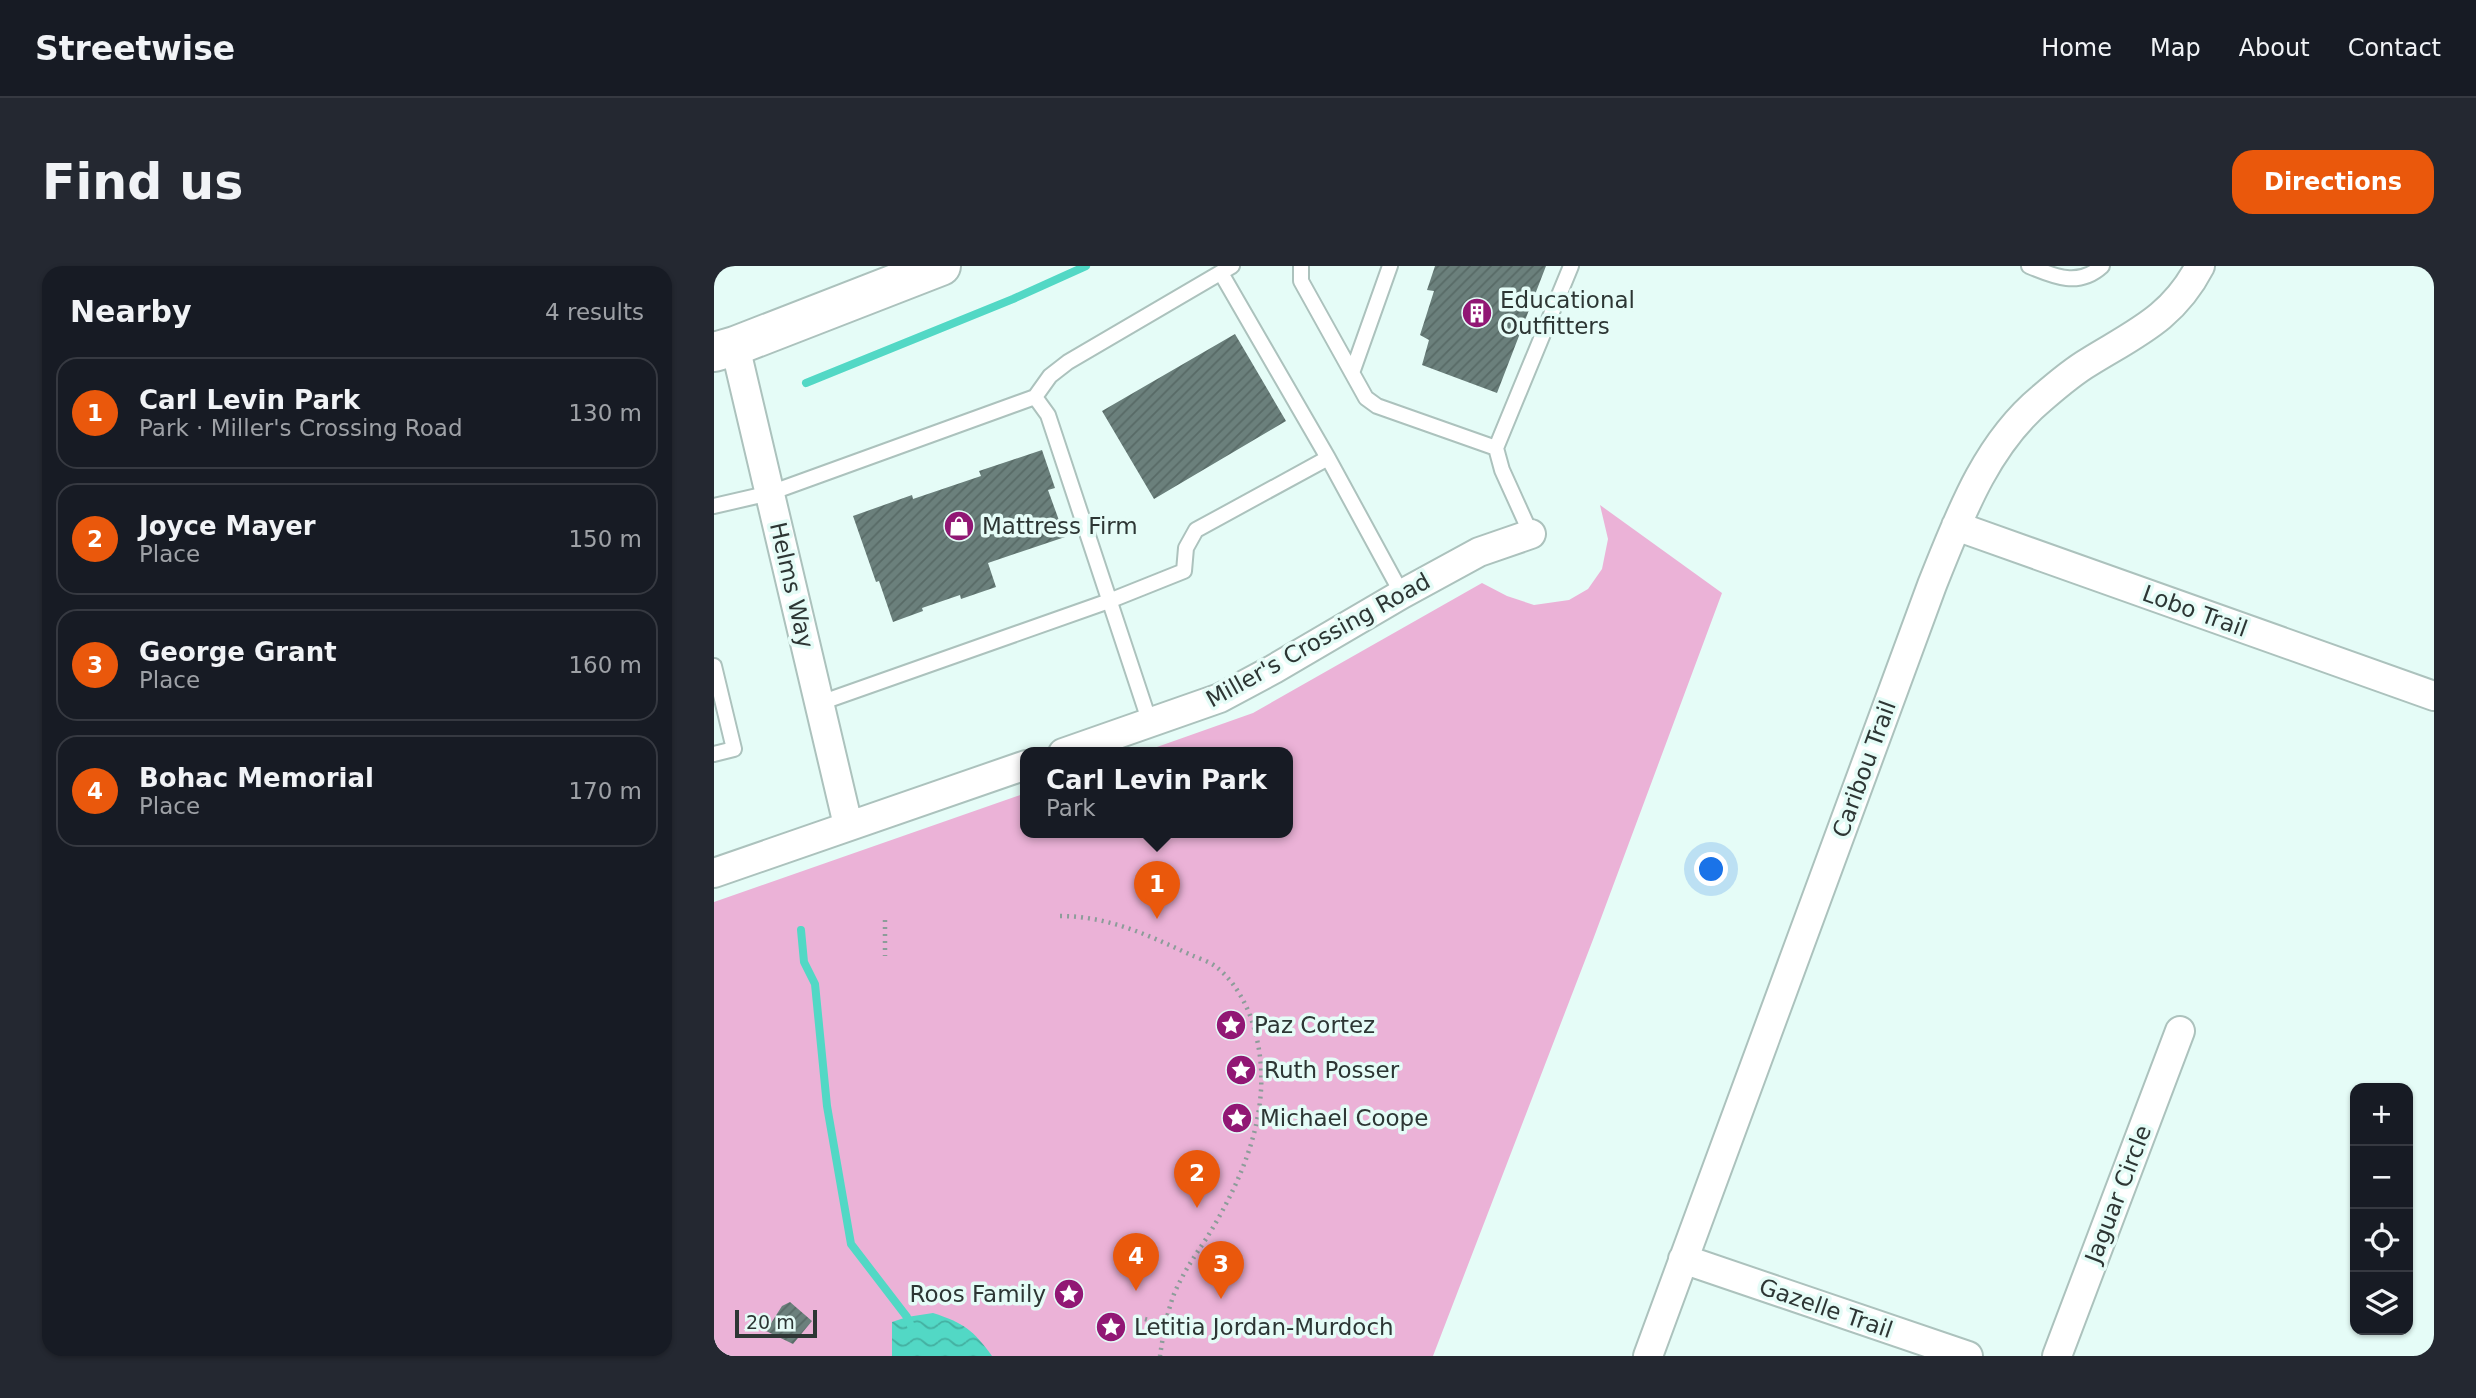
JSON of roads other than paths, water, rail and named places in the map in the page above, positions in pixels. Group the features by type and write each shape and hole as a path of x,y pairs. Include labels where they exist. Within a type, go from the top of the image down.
{"main road":[{"path":"725,349 941,266"}],"street":[{"name":"Caribou Trail","path":"1648,1356 1931,585 1981,472 2039,400 2086,363 2146,329 2171,308 2200,266"},
{"name":"Helms Way","path":"725,349 770,494 848,825"},
{"name":"Lobo Trail","path":"1956,526 2434,696"},
{"name":"Miller's Crossing Road","path":"1080,747 1220,698 1479,552 1531,534"},
{"path":"714,873 1020,767"},
{"name":"Jaguar Circle","path":"2057,1356 2180,1031"},
{"name":"Gazelle Trail","path":"1683,1259 1968,1356"}],"lane":[{"path":"1301,266 1301,282 1366,398 1377,406 1496,448"},
{"path":"1352,373 1390,266"},
{"path":"1531,534 1502,470 1496,448 1571,266"},
{"path":"2029,266 2049,275 2070,278 2085,278 2102,266"},
{"path":"714,506 770,494 1035,397 1050,376 1068,362 1226,269 1402,594"},
{"path":"1035,397 1048,415 1150,723"},
{"path":"820,703 1109,601 1184,571 1186,548 1196,530 1328,458"},
{"path":"714,666 734,749 714,754"}],"water":[{"path":"933,1313 967,1328 992,1356 892,1356 892,1322"}],"waterway":[{"path":"806,383 1013,299 1086,266"},
{"path":"801,930 804,962 815,984 827,1106 851,1244 911,1326"}],"place":[{"name":"Educational Outfitters","path":"1477,313"},
{"name":"Mattress Firm","path":"959,526"},
{"name":"Carl Levin Park","path":"1157,919"},
{"name":"Paz Cortez","path":"1231,1025"},
{"name":"Ruth Posser","path":"1241,1070"},
{"name":"Michael Coope","path":"1237,1118"},
{"name":"Joyce Mayer","path":"1197,1208"},
{"name":"Bohac Memorial","path":"1136,1291"},
{"name":"Roos Family","path":"1069,1294"},
{"name":"George Grant","path":"1221,1299"},
{"name":"Letitia Jordan-Murdoch","path":"1111,1327"}]}
